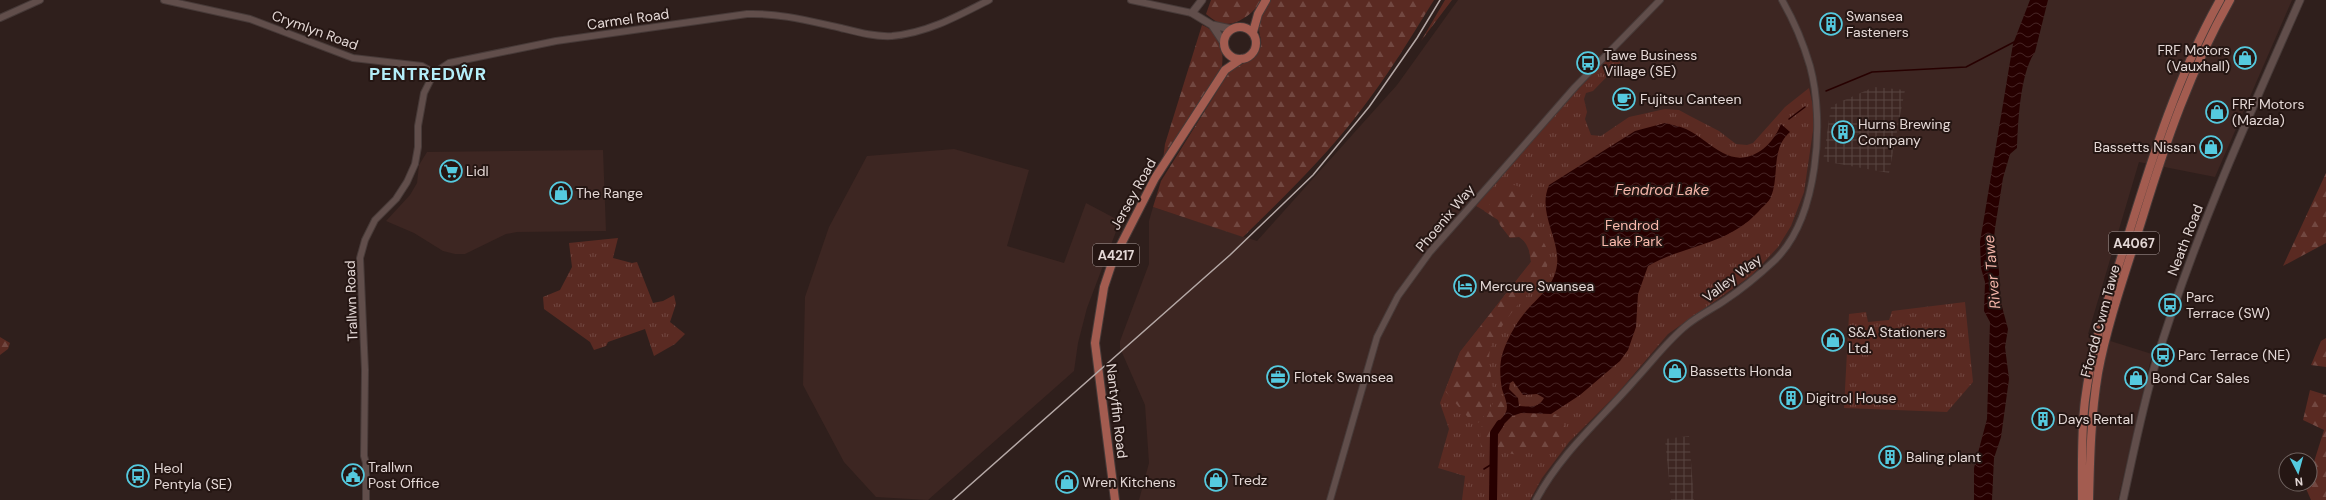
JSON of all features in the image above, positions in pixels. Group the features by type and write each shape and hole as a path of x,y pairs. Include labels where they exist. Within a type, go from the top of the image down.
{"main road":[{"path":"1202,0 1192,13 1212,25 1231,29 1242,27 1258,14"},
{"path":"1212,25 1224,43 1227,53 1236,59 1251,56 1254,52 1256,42 1253,32 1258,14 1266,0"},
{"name":"Ffordd Cwm Tawe","path":"2082,500 2085,401 2094,348 2154,150 2175,93 2195,47 2220,0"},
{"name":"Ffordd Cwm Tawe","path":"2089,500 2091,431 2104,345 2155,176 2182,96 2201,55 2230,0"},
{"name":"Neath Road","path":"2123,500 2155,366 2180,291 2225,173 2300,0"},
{"path":"1242,27 1253,32"},
{"path":"1224,43 1227,33 1231,29"},
{"name":"Jersey Road","path":"1225,70 1227,53"},
{"name":"Jersey Road","path":"1095,343 1104,287 1127,230 1155,178 1225,70 1241,59"},
{"name":"Nantyffin Road","path":"1095,343 1115,500"},
{"name":"Nantyffin Road","path":"1112,482 1112,500"}],"street":[{"path":"0,18 40,0"},
{"name":"Crymlyn Road","path":"164,0 250,19 353,58 422,66 434,73"},
{"name":"Carmel Road","path":"434,73 449,63 470,57 556,41 747,14 773,13 864,33 890,36 915,33 946,22 989,0"},
{"path":"1131,0 1192,13"},
{"name":"Phoenix Way","path":"1330,500 1377,337 1398,296 1430,252 1491,182 1585,77 1660,0"},
{"name":"Valley Way","path":"1536,500 1555,469 1577,441 1635,381 1663,347 1688,324 1753,280 1776,259 1792,235 1806,205 1818,124 1810,66 1798,29 1782,0"},
{"name":"Trallwn Road","path":"366,500 366,463 364,456 365,370 363,299 359,271 360,258 365,240 375,220 396,200 415,164 424,93 434,73"}],"shaded area":[{"path":"1458,0 2292,0 2215,177 2139,162 2088,334 2152,354 2118,500 1139,500 1149,463 1145,405 1120,348 1120,341 1149,264 1149,221 1153,207 1257,241 1397,85"},
{"path":"1874,87 1905,90 1889,173 1823,161 1831,106"},
{"path":"954,149 1029,170 1007,246 1064,263 1086,203 1120,221 1087,308 1078,343 1074,371 928,500 876,497 844,462 803,385 805,297 829,227 867,156"},
{"path":"603,150 606,231 517,232 506,234 465,254 455,254 443,251 414,233 386,221 410,195 417,183 419,165 427,152"},
{"path":"1689,436 1694,500 1671,500 1665,439"}],"green space":[{"path":"1211,0 1262,0 1254,10 1244,18 1225,24 1219,23 1206,14"},
{"path":"1271,0 1434,0 1388,72 1345,130 1303,177 1243,237 1153,207 1161,181 1229,72 1257,55 1261,46 1259,31 1260,20"},
{"path":"1445,0 1452,0 1421,41"},
{"path":"1202,25 1213,32 1220,41 1222,66 1163,160 1165,144"},
{"name":"Fendrod Lake Park","path":"1614,52 1623,60 1593,91 1586,93 1584,99 1587,112 1585,119 1591,135 1601,136 1629,117 1665,109 1679,110 1719,131 1736,144 1747,145 1753,143 1785,107 1809,88 1813,106 1814,124 1804,192 1791,226 1778,247 1752,275 1668,334 1617,394 1569,442 1542,478 1530,500 1462,500 1465,476 1438,468 1449,429 1440,403 1460,352 1531,262 1530,252 1526,243 1519,235 1512,228 1476,206 1561,107"},
{"path":"2326,173 2326,243 2283,266"},
{"path":"1514,185 1532,191 1535,219 1540,236 1547,250 1548,261 1543,277 1533,290 1520,302 1493,341 1489,357 1489,367 1493,393 1487,412 1478,423 1472,422 1445,391 1460,352 1531,262 1528,244 1519,237 1510,238 1498,220 1484,211 1504,188"},
{"path":"618,238 613,258 632,263 637,262 653,303 663,301 674,295 676,304 670,322 685,334 675,344 654,356 645,329 608,342 606,346 594,350 590,342 544,309 543,297 560,290 572,267 569,243"},
{"path":"1965,302 1973,382 1947,412 1844,408 1849,314 1866,312 1868,322 1889,320 1892,311"},
{"path":"0,337 10,343 8,349 0,355"},
{"path":"2326,338 2326,367 2311,365 2321,341"},
{"path":"2310,390 2326,395 2326,500 2311,500 2308,492 2318,492 2317,452 2324,430 2303,420"},
{"path":"1497,395 1505,396 1506,404 1505,413 1499,422 1508,421 1512,416 1531,412 1539,414 1553,413 1557,416 1569,418 1563,424 1565,426 1564,439 1553,447 1537,448 1518,455 1481,448 1480,430"}],"water":[{"name":"River Tawe","path":"2030,0 2048,0 2035,52 2026,72 2023,85 2019,112 2017,148 2010,154 2003,178 1994,238 1999,271 2000,299 2008,329 2005,347 2009,379 2001,437 1994,458 1992,500 1974,500 1974,468 1987,419 1990,322 1984,311 1985,282 1981,268 1980,242 2013,44"},
{"name":"Fendrod Lake","path":"1665,123 1691,131 1723,153 1732,157 1741,158 1750,156 1765,147 1772,140 1781,124 1790,132 1780,147 1776,163 1774,188 1771,197 1769,201 1747,223 1720,238 1677,253 1648,266 1638,294 1636,327 1628,350 1620,361 1580,395 1551,414 1521,413 1512,416 1503,425 1500,424 1498,422 1507,409 1500,375 1503,352 1520,319 1544,292 1552,280 1557,265 1557,255 1546,206 1546,195 1549,185 1635,131","holes":["1513,381 1523,395 1537,394 1544,398 1537,405 1530,407 1519,406 1518,398 1509,389 1510,383"]}],"waterway":[{"path":"1826,91 1872,72 1966,67 2016,41"},
{"path":"1789,119 1805,107"},
{"path":"1493,500 1494,433 1500,424"},
{"path":"1484,469 1492,464"}],"railway":[{"path":"953,500 1230,255 1313,175 1369,107 1417,38 1440,0"}],"place":[{"name":"Swansea Fasteners","path":"1831,24"},
{"name":"FRF Motors (Vauxhall)","path":"2245,58"},
{"name":"Tawe Business Village (SE)","path":"1588,63"},
{"name":"Fujitsu Canteen","path":"1624,99"},
{"name":"FRF Motors (Mazda)","path":"2217,112"},
{"name":"Hurns Brewing Company","path":"1843,132"},
{"name":"Bassetts Nissan","path":"2211,147"},
{"name":"Lidl","path":"451,171"},
{"name":"The Range","path":"561,193"},
{"name":"Mercure Swansea","path":"1465,286"},
{"name":"Parc Terrace (SW)","path":"2170,305"},
{"name":"S&A Stationers Ltd.","path":"1833,340"},
{"name":"Parc Terrace (NE)","path":"2163,355"},
{"name":"Bassetts Honda","path":"1675,371"},
{"name":"Flotek Swansea","path":"1278,377"},
{"name":"Bond Car Sales","path":"2136,378"},
{"name":"Digitrol House","path":"1791,398"},
{"name":"Days Rental","path":"2043,419"},
{"name":"Baling plant","path":"1890,457"},
{"name":"Trallwn Post Office","path":"353,475"},
{"name":"Heol Pentyla (SE)","path":"138,476"},
{"name":"Tredz","path":"1216,480"},
{"name":"Wren Kitchens","path":"1067,482"}],"district":[{"name":"PENTREDŴR","path":"428,74"}]}
